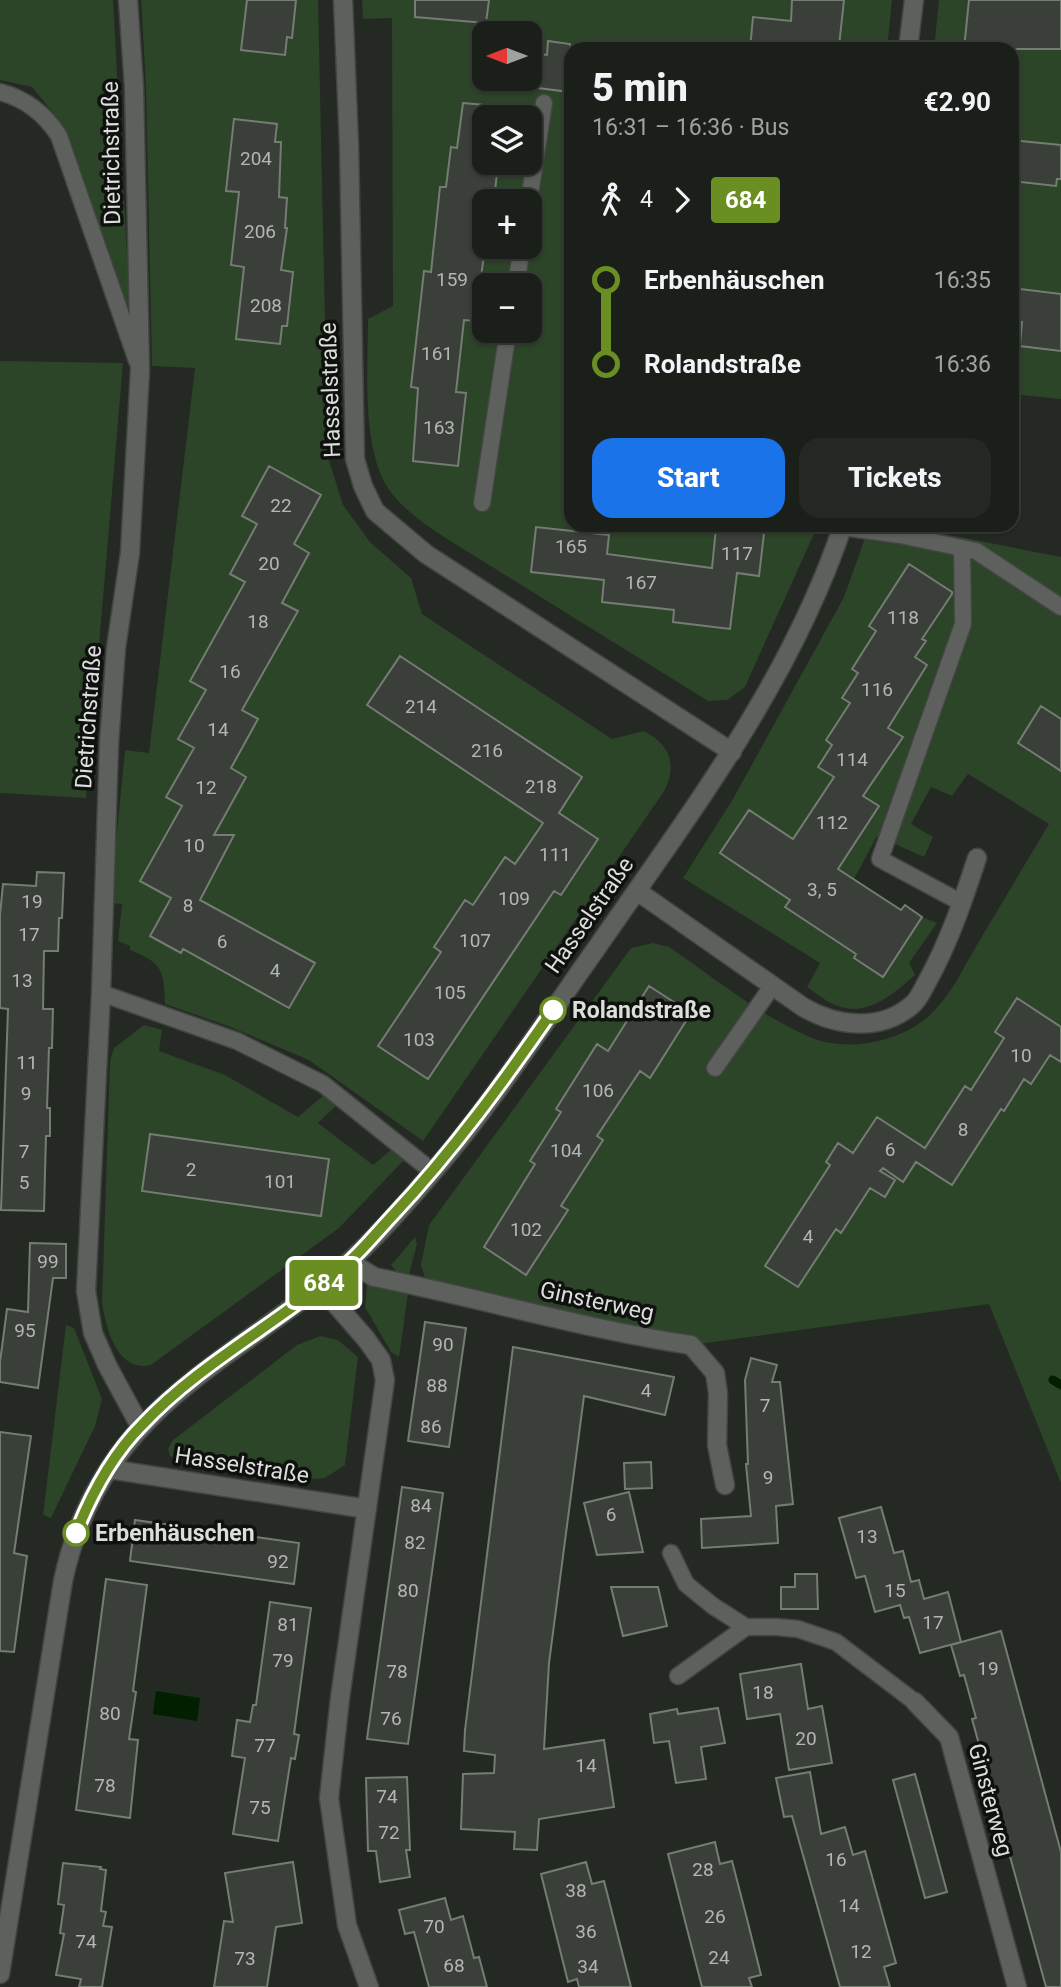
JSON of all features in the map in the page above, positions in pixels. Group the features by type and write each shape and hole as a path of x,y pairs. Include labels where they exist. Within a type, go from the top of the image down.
{"street":[{"name":"Dietrichstraße","path":"128,0 134,86 140,370 130,552 116,648 109,744 101,993 86,1291 93,1333 140,1426"},
{"name":"Hasselstraße","path":"343,0 349,145 355,459 363,486 375,511 426,554 732,752"},
{"path":"909,42 914,0"},
{"name":"Hasselstraße","path":"0,1974 56,1610 67,1560 79,1524 109,1469 140,1426 188,1381 320,1286 351,1260 433,1172 506,1078 732,752 790,652 814,603 841,532"},
{"path":"637,891 803,1007 833,1021 858,1024 898,1015 915,1002 950,938 977,858"},
{"name":"Ginsterweg","path":"351,1260 374,1277 636,1337 691,1345 715,1373 718,1393 717,1445 725,1485"},
{"path":"320,1286 381,1360 385,1380 340,1698 329,1798 347,1925 369,1987"},
{"name":"Hasselstraße","path":"109,1469 367,1509"},
{"name":"Ginsterweg","path":"915,1702 949,1737 1017,1987"}],"lane":[{"path":"0,92 33,107 59,136 140,370"},
{"path":"531,189 544,103"},
{"path":"482,503 506,343"},
{"path":"881,532 976,551 1061,607"},
{"path":"962,548 963,624 880,859 962,903"},
{"path":"715,1069 772,985"},
{"path":"101,993 237,1041 323,1084 433,1172"},
{"path":"671,1553 686,1584 713,1606 746,1627 678,1675"},
{"name":"Ginsterweg","path":"746,1627 798,1629 836,1642 915,1702"}],"shaded area":[{"path":"0,0 113,0 130,309 112,275 63,125 32,87 0,80"},
{"path":"141,0 318,0 328,457 343,505 370,542 411,578 422,614 612,739 644,731 660,742 669,756 669,780 665,790 423,1141 309,1060 228,1026 165,1004 160,970 149,959 118,941 122,904 110,903 125,750 149,753 195,368 152,366 146,87"},
{"path":"362,0 892,0 888,42 564,42 564,532 815,532 745,687 727,700 708,701 444,537 406,509 394,496 379,471 373,451 367,359 368,319 393,306 392,18 363,19"},
{"path":"939,0 1061,0 1061,399 1019,395 1019,42 935,42"},
{"path":"0,361 123,363 86,798 0,793"},
{"path":"866,532 927,532 1061,557 1061,1483 989,1304 691,1345 428,1288 421,1265 429,1225 631,948 653,943 669,947 774,1019 812,1038 844,1044 877,1041 909,1030 935,1010 958,978 1049,824 968,774 952,796 931,787 911,824 933,837 924,857 877,836 854,879 749,810 720,853 790,900 785,907 826,934 864,941 854,958 882,977 922,917 937,923 909,963 915,975 891,995 872,1005 851,1009 837,1006 823,998 807,987 820,963 683,878 733,799 844,597"},
{"path":"144,1025 162,1030 159,1051 225,1075 298,1117 324,1095 338,1104 318,1123 373,1165 392,1149 405,1159 339,1228 151,1365 139,1366 130,1362 115,1346 102,1303 110,1061 114,1048"},
{"path":"415,1237 417,1244 409,1274 396,1271 391,1265"},
{"path":"367,1284 408,1293 399,1357 391,1352 365,1307"},
{"path":"66,1325 74,1328 102,1399 95,1426 51,1518 43,1515"},
{"path":"320,1336 338,1340 358,1357 345,1465 325,1478 315,1479 179,1460 170,1456 168,1449 173,1440 297,1345"},
{"path":"156,1691 200,1698 197,1721 153,1714"}],"building":[{"path":"247,0 296,0 292,38 287,37 285,55 241,50"},
{"path":"415,0 489,0 486,21 415,17"},
{"path":"792,0 844,0 839,42 751,42 753,17 791,21"},
{"path":"969,0 1061,0 1061,49 1019,49 1019,42 965,42"},
{"path":"548,41 564,43 564,91 542,88 542,54 547,55"},
{"path":"463,103 485,105 472,105 472,175 497,175 495,189 472,189 472,259 483,259 482,273 472,273 472,321 464,320 456,392 466,393 458,466 413,461 418,388 411,387 424,271 431,272 440,187 446,187 451,147 457,148"},
{"path":"234,119 277,124 275,142 281,142 279,197 287,198 287,228 281,270 293,272 287,326 282,326 280,344 236,339 244,267 231,265 239,192 226,191"},
{"path":"1019,141 1061,145 1061,179 1057,179 1056,186 1019,182"},
{"path":"1019,289 1061,294 1061,351 1020,346 1022,322 1019,322"},
{"path":"269,466 321,495 294,544 309,553 282,603 298,611 242,710 258,719 231,768 246,777 214,835 234,835 200,900 315,963 289,1008 183,949 181,953 150,936 171,898 140,881 182,806 166,797 194,748 178,739 206,690 190,681 245,582 230,574 257,524 242,516"},
{"path":"536,527 609,535 607,554 712,568 716,532 764,532 759,576 737,573 730,629 673,622 674,610 602,602 604,580 531,572"},
{"path":"909,564 952,594 922,639 926,641 915,657 927,665 888,728 903,737 863,796 879,806 838,869 901,910 905,905 922,917 883,977 854,958 856,954 785,907 790,900 720,853 749,810 793,839 834,777 818,767 832,745 826,740 850,703 842,698 858,673 852,669 876,631 869,626"},
{"path":"400,656 582,777 559,813 598,839 561,895 554,891 428,1079 378,1046 441,952 434,947 465,900 473,905 505,857 515,864 543,823 367,705"},
{"path":"1041,706 1061,719 1061,771 1018,743"},
{"path":"37,872 64,873 58,951 44,951 43,1009 53,1009 47,1108 50,1108 50,1136 46,1136 44,1211 1,1210 8,1009 0,1008 0,915 3,884 36,886"},
{"path":"649,986 691,1013 650,1078 640,1071 597,1136 603,1140 561,1206 568,1210 526,1275 484,1247 535,1164 530,1161 561,1112 556,1109 597,1044 608,1051"},
{"path":"1017,998 1061,1027 1061,1062 1050,1055 1031,1084 1024,1079 1004,1111 1001,1109 952,1185 916,1162 903,1182 883,1168 880,1171 895,1180 885,1197 870,1188 841,1233 836,1229 798,1287 765,1266 830,1165 826,1162 838,1143 853,1153 877,1117 925,1148 965,1086 971,1090 1004,1038 995,1032"},
{"path":"150,1134 329,1159 321,1216 142,1191"},
{"path":"30,1243 66,1244 66,1278 53,1278 38,1388 0,1382 7,1309 28,1312"},
{"path":"425,1322 466,1328 449,1447 408,1441"},
{"path":"513,1347 674,1377 665,1415 584,1396 549,1663 544,1749 604,1740 614,1807 539,1819 537,1850 514,1849 515,1832 461,1829 463,1774 494,1773 495,1755 464,1751"},
{"path":"751,1358 777,1365 772,1382 780,1382 793,1504 776,1506 778,1543 702,1548 701,1519 751,1516 746,1464 745,1380"},
{"path":"0,1432 31,1436 14,1553 27,1556 14,1652 0,1651"},
{"path":"651,1462 652,1488 625,1489 624,1463"},
{"path":"402,1487 443,1493 408,1744 367,1739"},
{"path":"629,1492 643,1552 597,1555 584,1503"},
{"path":"881,1507 894,1553 903,1551 911,1582 919,1580 924,1599 948,1592 961,1642 920,1653 909,1617 904,1618 900,1605 875,1612 865,1576 856,1578 839,1518"},
{"path":"135,1520 299,1543 294,1584 130,1561"},
{"path":"795,1574 817,1574 818,1609 781,1609 781,1587 795,1587"},
{"path":"106,1579 147,1585 129,1739 138,1740 130,1818 76,1810"},
{"path":"611,1587 658,1587 667,1626 623,1636"},
{"path":"270,1602 311,1608 294,1734 299,1735 295,1759 291,1758 278,1841 233,1834 245,1758 232,1756 237,1720 250,1722 253,1705 256,1705"},
{"path":"1001,1631 1061,1852 1061,1987 1046,1987 972,1719 976,1718 964,1675 960,1676 951,1645"},
{"path":"801,1664 808,1709 822,1706 832,1763 789,1770 780,1714 747,1719 740,1674"},
{"path":"718,1708 725,1743 701,1747 706,1779 676,1783 669,1741 654,1743 650,1714 677,1709 678,1714"},
{"path":"810,1772 821,1834 845,1827 853,1855 865,1851 896,1963 884,1967 890,1987 840,1987 792,1816 784,1817 776,1778"},
{"path":"915,1774 947,1892 925,1898 893,1780"},
{"path":"407,1777 410,1850 406,1850 410,1877 380,1882 376,1851 368,1851 366,1778"},
{"path":"715,1842 720,1864 732,1861 746,1915 761,1975 749,1978 752,1987 702,1987 685,1921 668,1854"},
{"path":"293,1862 302,1923 276,1927 267,1987 214,1987 224,1921 233,1922 225,1873"},
{"path":"586,1862 592,1884 604,1881 631,1987 579,1987 577,1979 568,1982 541,1874"},
{"path":"63,1863 101,1867 100,1869 106,1870 101,1911 106,1912 103,1926 112,1927 102,1987 79,1987 81,1979 56,1975 64,1934 60,1933 64,1905 58,1904"},
{"path":"445,1898 451,1920 463,1916 474,1958 479,1957 487,1987 429,1987 414,1932 405,1934 399,1910"}],"waterway":[{"path":"1053,1380 1061,1385"}],"bus line":[{"name":"684","path":"76,1533 109,1469 140,1426 188,1381 320,1286 351,1260 433,1172 506,1078 553,1010"}],"place":[{"name":"Rolandstraße","path":"553,1010"},
{"name":"Erbenhäuschen","path":"76,1533"}]}
